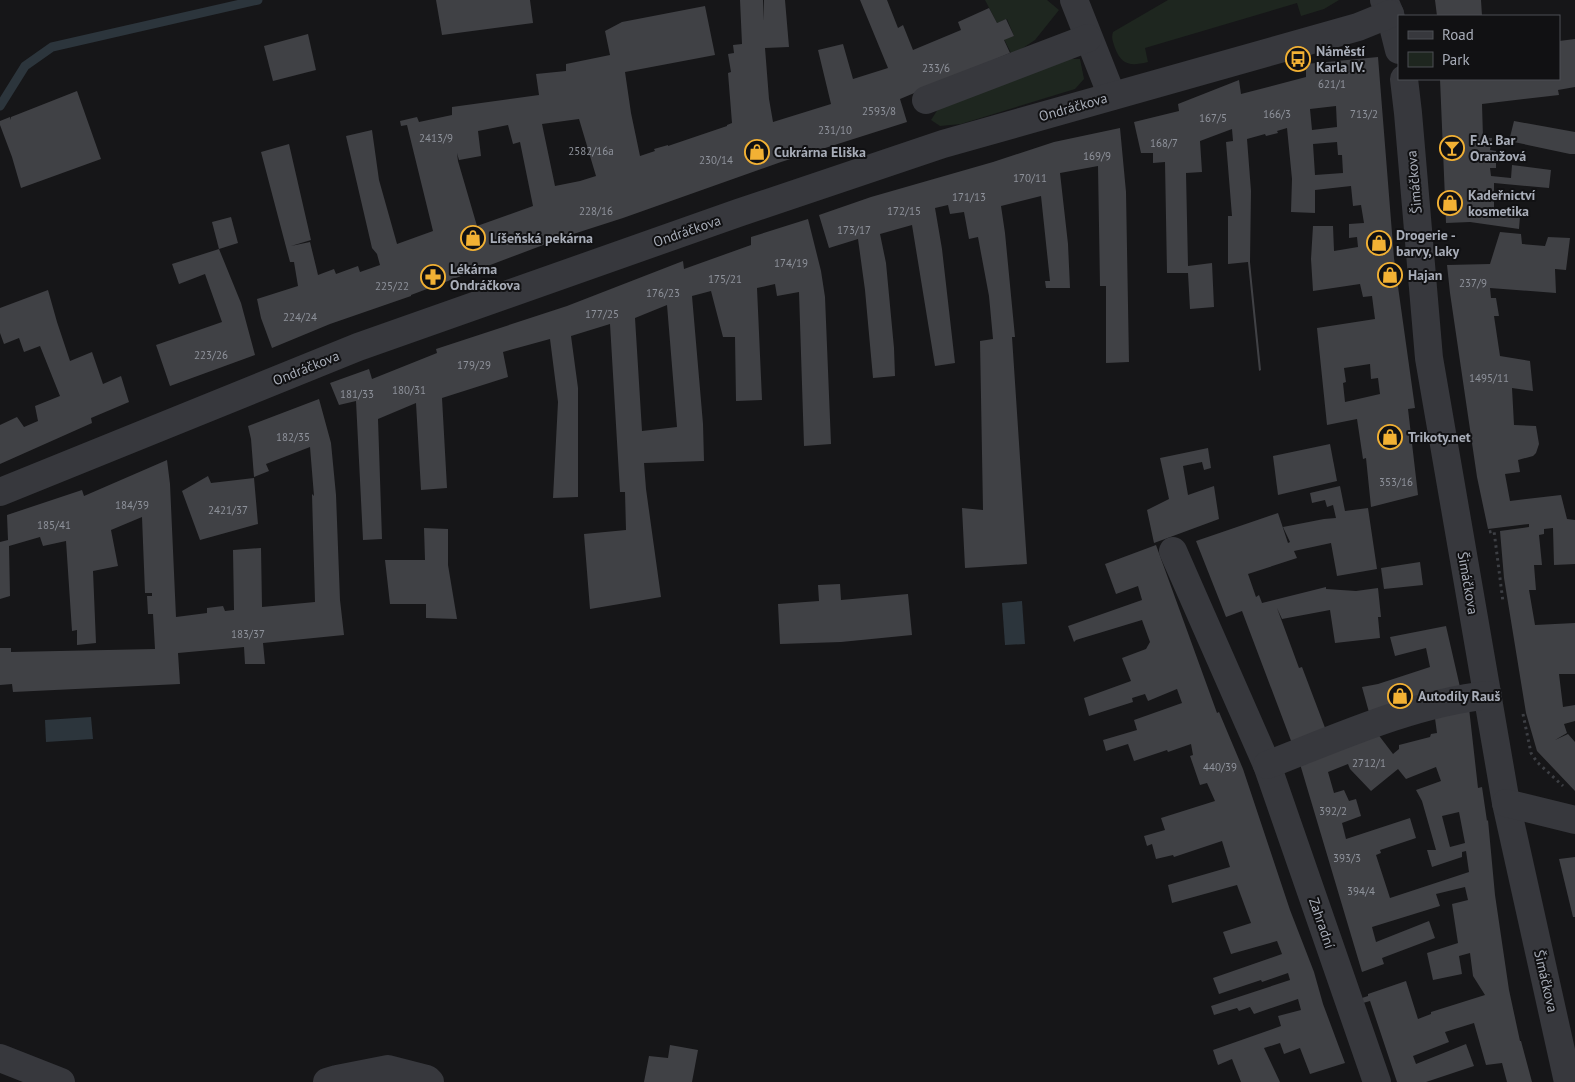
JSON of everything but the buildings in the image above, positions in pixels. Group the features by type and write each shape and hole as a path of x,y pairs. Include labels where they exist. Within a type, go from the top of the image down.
{"street":[{"path":"1077,1 1088,38 1112,96"},
{"path":"1387,7 1398,46"},
{"name":"Ondráčkova","path":"0,492 358,347 738,213 943,144 1358,27 1387,7"},
{"path":"926,100 1088,38"},
{"name":"Šimáčkova","path":"1404,80 1429,358 1506,803 1568,1082"},
{"name":"Zahradní","path":"1173,551 1267,765 1378,1082"},
{"path":"1267,765 1392,717 1488,695"},
{"path":"1506,803 1575,820"},
{"path":"0,1058 61,1082"},
{"path":"328,1082 388,1069 427,1079 430,1082"}],"path":[{"path":"1494,531 1504,605"},
{"path":"1522,712 1531,753 1537,762 1569,791"}],"green space":[{"path":"985,0 1047,0 1059,10 1035,40 1012,55 1004,39 1014,36 1007,19 997,23"},
{"path":"1168,0 1339,0 1324,9 1301,16 1297,3 1145,48 1148,62 1132,64 1124,61 1115,48 1112,38 1113,32"},
{"path":"1066,59 1080,59 1084,79 1075,89 961,124 940,126 931,120 942,103"}],"shaded area":[{"path":"1022,601 1025,644 1005,645 1002,603"},
{"path":"91,717 93,739 46,742 45,720"}],"waterway":[{"path":"0,106 25,66 52,47 258,0"}],"place":[{"name":"Náměstí Karla IV.","path":"1298,59"},
{"name":"F.A. Bar Oranžová","path":"1452,148"},
{"name":"Cukrárna Eliška","path":"757,152"},
{"name":"Kadeřnictví kosmetika","path":"1450,203"},
{"name":"Líšeňská pekárna","path":"473,238"},
{"name":"Drogerie - barvy, laky","path":"1379,243"},
{"name":"Hajan","path":"1390,275"},
{"name":"Lékárna Ondráčkova","path":"433,277"},
{"name":"Trikoty.net","path":"1390,437"},
{"name":"Autodíly Rauš","path":"1400,696"}]}
